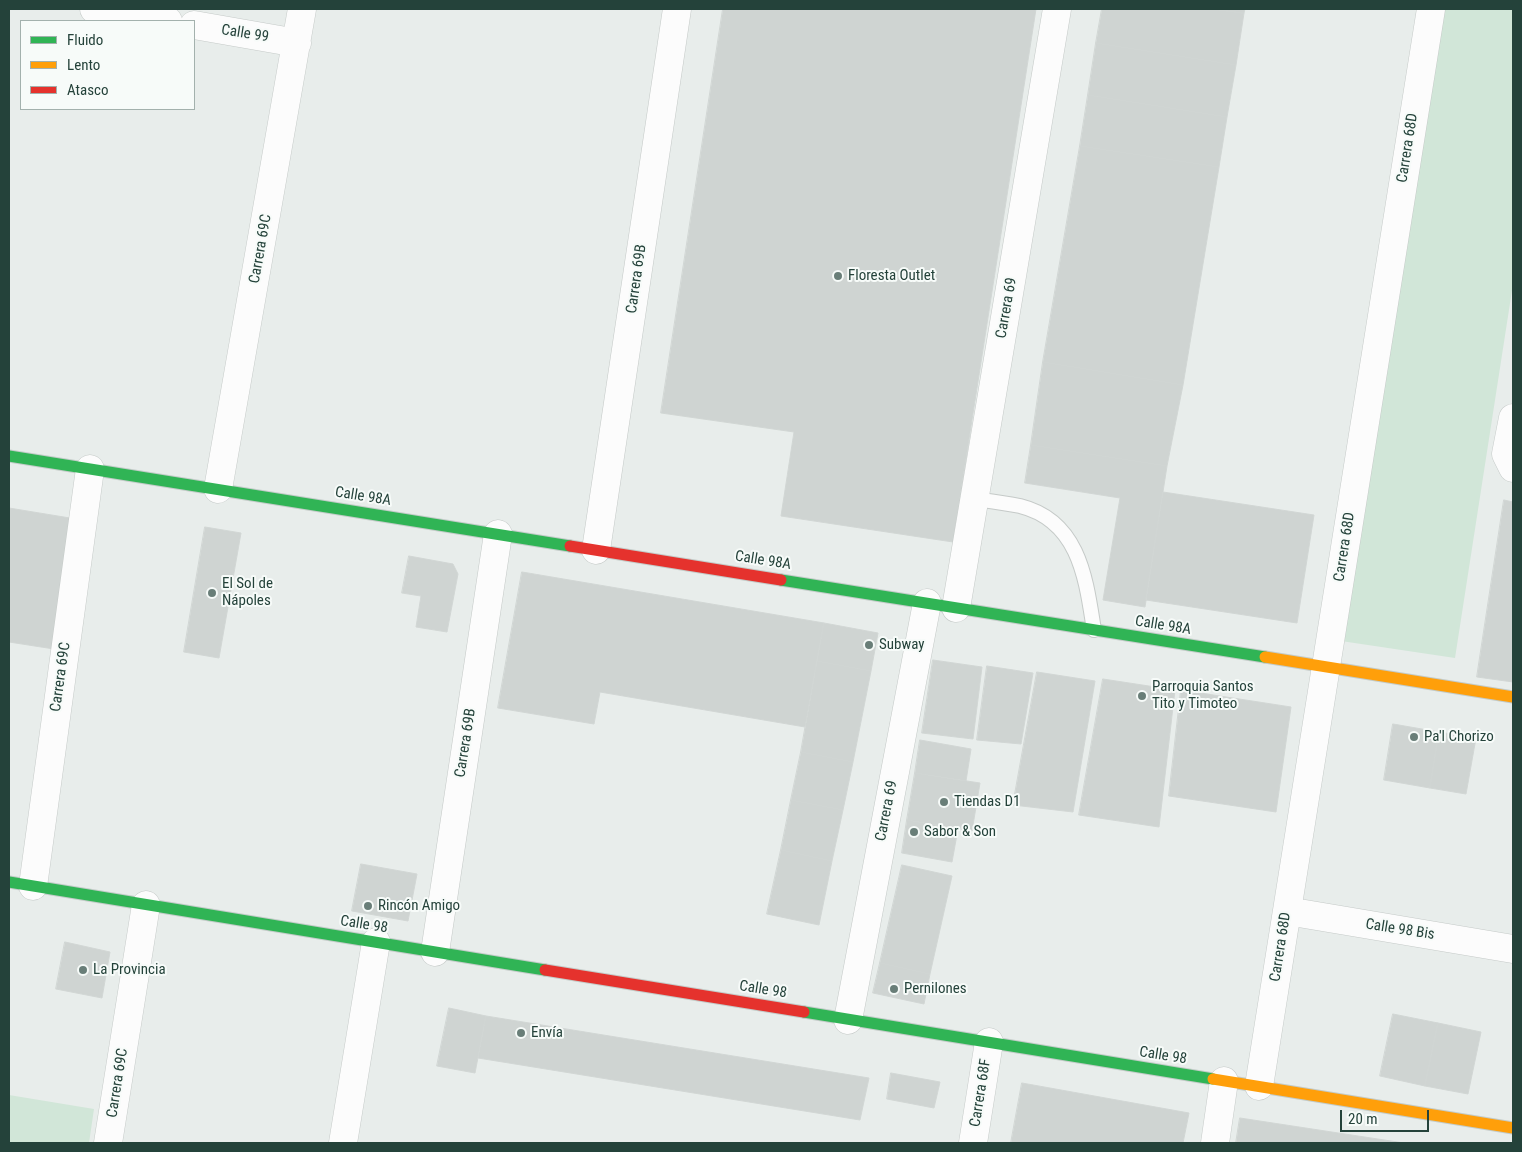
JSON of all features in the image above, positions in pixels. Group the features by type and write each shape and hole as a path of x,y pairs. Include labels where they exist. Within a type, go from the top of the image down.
{"street":[{"path":"94,9 162,20"},
{"name":"Carrera 69C","path":"218,489 302,9"},
{"name":"Carrera 69B","path":"596,550 677,9"},
{"name":"Carrera 69","path":"956,608 1057,9"},
{"name":"Carrera 68D","path":"1259,1086 1431,9"},
{"name":"Calle 99","path":"195,26 297,43"},
{"path":"1513,418 1506,454 1513,468"},
{"name":"Calle 98A","path":"9,456 1513,697"},
{"name":"Carrera 69C","path":"21,884 90,468"},
{"name":"Carrera 69B","path":"435,952 498,534"},
{"name":"Carrera 69","path":"848,1020 926,602"},
{"name":"Calle 98","path":"21,884 1513,1128"},
{"name":"Carrera 69C","path":"108,1143 146,905"},
{"name":"Calle 98 Bis","path":"1287,911 1513,948"},
{"path":"343,1143 376,942"},
{"name":"Carrera 68F","path":"973,1143 989,1042"},
{"path":"1215,1143 1224,1081"}],"lane":[{"path":"974,499 1022,507 1043,516 1056,526 1073,546 1080,559 1094,630"}],"green space":[{"path":"1440,9 1513,9 1513,284 1455,658 1341,641"},
{"path":"9,1095 94,1109 89,1143 9,1143"}],"building":[{"name":"Floresta Outlet","path":"723,9 1036,9 953,542 781,516 794,432 661,413"},
{"path":"1102,9 1212,9 1244,13 1236,65 1096,43"},
{"path":"1212,9 1245,9 1244,13"},
{"path":"1096,43 1236,65 1227,117 1088,95"},
{"path":"1088,95 1227,117 1219,167 1080,146"},
{"path":"1080,146 1219,167 1183,385 1043,362"},
{"path":"1043,362 1183,385 1167,466 1031,445"},
{"path":"1031,445 1167,466 1145,607 1103,600 1120,498 1025,483"},
{"path":"1163,492 1314,515 1297,623 1146,600"},
{"path":"1504,500 1513,502 1513,682 1477,677"},
{"path":"9,508 76,519 54,649 9,642"},
{"name":"El Sol de Nápoles","path":"205,527 241,533 219,658 184,652"},
{"path":"409,556 453,564 458,574 447,632 416,627 421,596 402,593"},
{"path":"522,572 824,623 805,727 600,692 594,724 498,708"},
{"path":"824,623 878,633 871,671 817,661"},
{"path":"933,660 982,667 973,739 922,733"},
{"path":"817,661 871,671 853,762 801,752"},
{"path":"987,666 1033,673 1021,744 977,740"},
{"path":"1037,672 1095,681 1073,812 1013,805"},
{"path":"1103,679 1175,690 1159,827 1079,815"},
{"path":"1181,690 1291,707 1276,812 1169,796"},
{"path":"1393,724 1439,732 1430,788 1384,780"},
{"path":"1439,732 1476,738 1466,794 1430,788"},
{"path":"920,740 971,749 966,781 915,773"},
{"path":"801,752 853,762 843,810 791,800"},
{"name":"Tiendas D1","path":"915,773 980,783 972,831 907,820"},
{"path":"791,800 843,810 832,861 781,850"},
{"path":"907,820 958,829 952,862 902,853"},
{"path":"781,850 832,861 819,925 767,914"},
{"path":"361,864 417,874 408,921 352,911"},
{"path":"902,865 952,876 930,974 880,963"},
{"name":"La Provincia","path":"65,942 110,952 102,998 56,989"},
{"path":"880,963 930,974 924,1004 873,993"},
{"path":"449,1008 486,1016 475,1073 437,1066"},
{"path":"1393,1014 1438,1023 1425,1086 1380,1076"},
{"path":"486,1016 869,1078 860,1120 478,1058"},
{"path":"1438,1023 1481,1032 1468,1094 1425,1086"},
{"path":"891,1073 940,1082 934,1108 887,1099"},
{"path":"1022,1083 1189,1113 1183,1143 1011,1143"},
{"path":"1240,1118 1404,1143 1236,1143"}],"traffic: fast":[{"path":"9,456 570,546"},
{"path":"781,580 1265,657"},
{"path":"9,882 545,970"},
{"path":"804,1012 1213,1079"}],"traffic: slow":[{"path":"1265,657 1513,697"},
{"path":"1213,1079 1513,1128"}],"traffic: jam":[{"path":"570,546 781,580"},
{"path":"545,970 804,1012"}],"place":[{"name":"Floresta Outlet","path":"838,276"},
{"name":"El Sol de Nápoles","path":"212,593"},
{"name":"Subway","path":"869,645"},
{"name":"Parroquia Santos Tito y Timoteo","path":"1142,696"},
{"name":"Pa'l Chorizo","path":"1414,737"},
{"name":"Tiendas D1","path":"944,802"},
{"name":"Sabor & Son","path":"914,832"},
{"name":"Rincón Amigo","path":"368,906"},
{"name":"La Provincia","path":"83,970"},
{"name":"Pernilones","path":"894,989"},
{"name":"Envía","path":"521,1033"}]}
